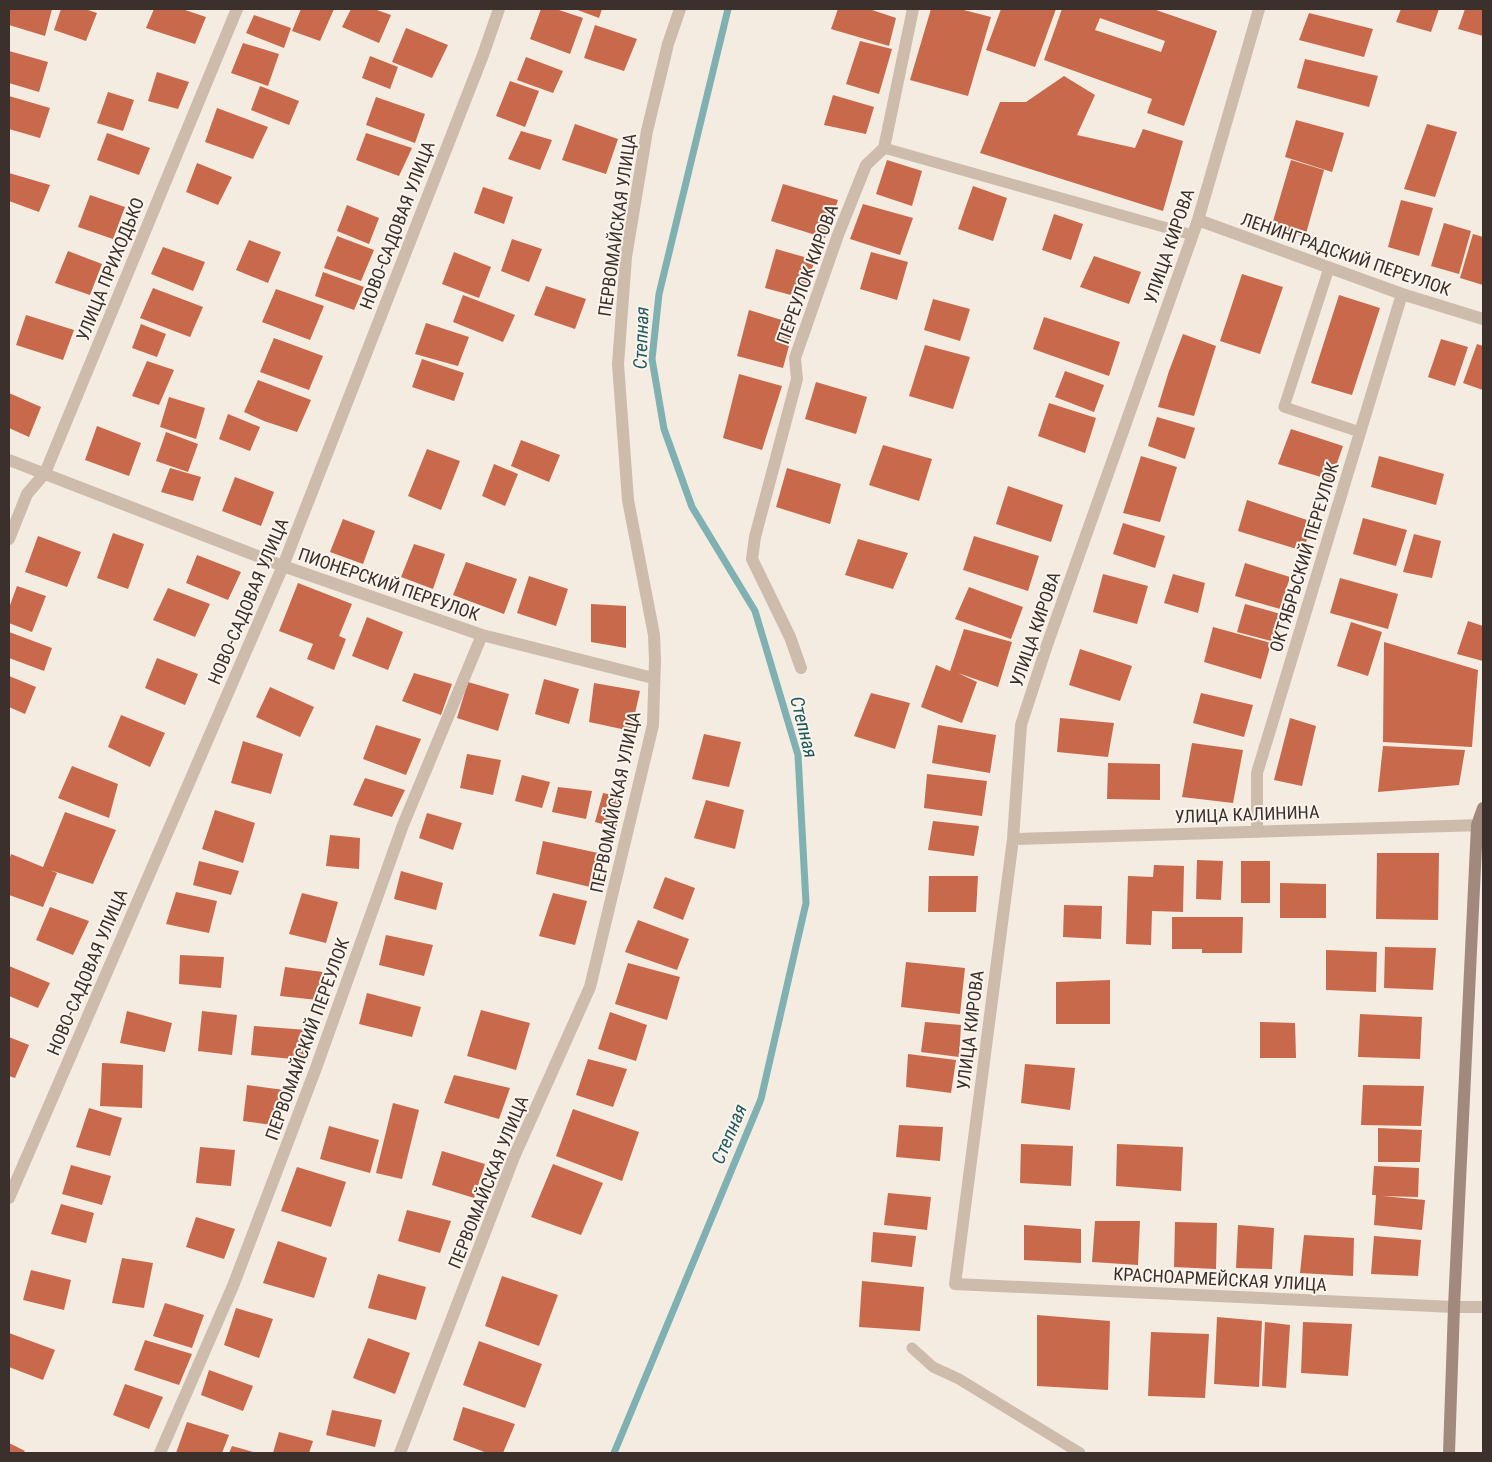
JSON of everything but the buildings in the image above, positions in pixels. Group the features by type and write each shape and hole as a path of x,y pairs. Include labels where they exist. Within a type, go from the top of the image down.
{"main road":[{"path":"1449,1453 1454,1307 1480,825 1483,808"}],"street":[{"name":"УЛИЦА ПРИХОДЬКО","path":"9,539 27,494 45,473 237,9"},
{"name":"НОВО-САДОВАЯ УЛИЦА","path":"9,1198 283,566 483,55 499,9"},
{"name":"ПЕРВОМАЙСКАЯ УЛИЦА","path":"400,1453 514,1157 590,987 653,725 654,635 628,500 618,364 626,257 647,131 668,44 680,9"},
{"path":"884,148 913,9"},
{"name":"УЛИЦА КИРОВА","path":"955,1284 1013,839 1021,725 1198,220 1259,9"},
{"name":"ПЕРЕУЛОК КИРОВА","path":"801,668 790,637 752,559 755,537 797,379 795,358 838,235 866,165 884,148"},
{"name":"ЛЕНИНГРАДСКИЙ ПЕРЕУЛОК","path":"1198,220 1402,294 1483,319"},
{"name":"ОКТЯБРЬСКИЙ ПЕРЕУЛОК","path":"1257,832 1257,773 1402,294"},
{"name":"ПИОНЕРСКИЙ ПЕРЕУЛОК","path":"9,460 283,566 482,635 654,678"},
{"name":"ПЕРВОМАЙСКИЙ ПЕРЕУЛОК","path":"160,1453 233,1286 316,1068 403,825 482,635"},
{"name":"УЛИЦА КАЛИНИНА","path":"1013,839 1480,825"},
{"name":"КРАСНОАРМЕЙСКАЯ УЛИЦА","path":"955,1284 1483,1307"}],"lane":[{"path":"884,148 1192,235"},
{"path":"1329,268 1284,407 1360,432"},
{"path":"912,1348 933,1367 959,1379 1080,1453"}],"waterway":[{"name":"Степная","path":"614,1453 761,1099 806,903 798,755 755,611 692,507 664,429 652,359 659,294 728,9"}]}
